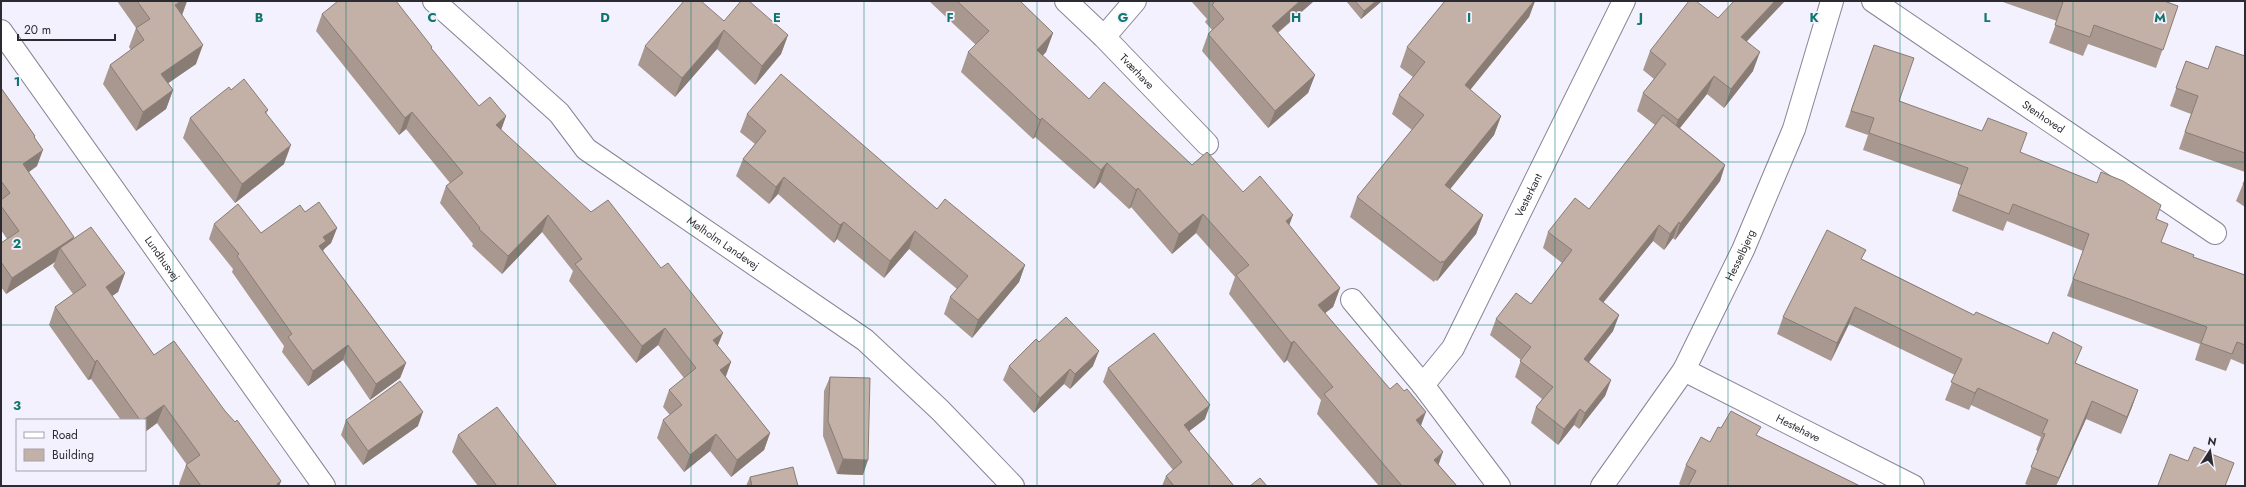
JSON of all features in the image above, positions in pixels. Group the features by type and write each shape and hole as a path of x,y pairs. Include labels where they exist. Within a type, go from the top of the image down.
{"street":[{"name":"Tværhave","path":"1066,1 1104,37 1206,144"},
{"path":"1104,37 1135,1"},
{"name":"Vesterkant","path":"1423,385 1453,348 1624,1"},
{"name":"Hesselbjerg","path":"1602,486 1684,370 1743,250 1794,129 1832,1"},
{"name":"Stenhoved","path":"1873,1 2215,232"},
{"name":"Mølholm Landevej","path":"439,3 559,113 586,149 865,340 940,410 1013,486"},
{"name":"Lundhusvej","path":"1,31 324,486"},
{"path":"1352,300 1423,385 1499,486"},
{"name":"Hestehave","path":"1684,370 1912,486"}],"building":[{"path":"137,1 181,1 175,5 203,45 161,74 173,90 143,112 110,65 144,40 136,28 150,19"},
{"path":"338,1 396,1 432,47 431,48 479,106 490,97 506,116 496,125 591,212 608,200 661,268 668,263 723,333 713,340 731,362 720,370 770,433 737,460 716,434 690,455 663,420 682,405 669,390 696,368 665,328 642,346 575,264 582,259 548,215 508,256 479,229 480,228 446,186 463,173 412,112 405,118 322,14"},
{"path":"684,1 701,1 724,21 741,1 749,1 788,35 762,66 724,30 682,78 645,46"},
{"path":"957,1 1020,1 1053,33 1037,50 1089,99 1104,82 1192,165 1207,152 1243,192 1260,176 1293,215 1286,221 1340,288 1318,305 1390,389 1397,383 1404,391 1407,389 1426,412 1416,420 1443,452 1434,460 1457,486 1402,486 1324,394 1333,387 1294,341 1291,343 1236,275 1249,265 1203,214 1179,234 1138,188 1136,190 1107,163 1101,170 1042,118 1040,120 968,52 989,31"},
{"path":"1213,1 1300,1 1272,26 1315,75 1275,111 1208,34 1224,19 1212,5 1214,3"},
{"path":"1355,1 1376,1 1364,11"},
{"path":"1445,1 1534,1 1465,85 1501,116 1445,185 1483,215 1444,262 1442,261 1441,263 1357,197 1424,115 1399,95 1425,62 1407,47"},
{"path":"1689,1 1696,1 1718,18 1734,1 1775,1 1741,37 1760,52 1731,89 1714,76 1678,120 1643,93 1666,64 1650,51"},
{"path":"2059,1 2164,1 2178,6 2163,50 2094,25 2090,37 2055,25 2063,2"},
{"path":"1874,45 1914,58 1899,101 1982,131 1988,118 2027,133 2020,152 2097,183 2101,172 2123,181 2161,205 2156,219 2168,224 2161,242 2194,255 2193,257 2245,275 2245,345 2237,342 2232,354 2201,343 2207,327 2073,279 2089,234 2013,204 2009,214 1958,194 1968,168 1869,133 1874,118 1851,111"},
{"path":"2216,46 2245,56 2245,153 2185,132 2198,96 2176,88 2186,61 2208,69"},
{"path":"781,74 937,209 945,199 1025,265 978,320 950,297 968,276 915,231 890,261 844,222 840,225 784,177 776,187 743,159 766,131 747,114"},
{"path":"244,79 268,110 265,112 291,145 242,184 190,118 229,87 231,90"},
{"path":"1,88 35,136 34,137 43,150 23,164 74,237 12,278 1,262 1,243 19,231 1,206 1,200 10,193 1,181"},
{"path":"1663,115 1725,165 1680,224 1679,222 1670,234 1659,225 1599,299 1619,315 1584,359 1611,380 1585,413 1580,409 1564,429 1536,407 1553,387 1520,361 1531,347 1496,319 1516,293 1531,304 1572,250 1548,232 1575,198 1589,209"},
{"path":"319,202 337,228 323,237 326,241 319,246 406,363 376,384 348,345 313,371 288,337 292,334 237,256 239,254 214,224 238,204 261,233 300,205 305,212"},
{"path":"91,227 125,273 106,287 154,355 174,341 225,411 235,422 237,420 281,481 277,484 278,486 201,486 186,465 200,455 164,405 144,419 139,419 97,360 95,362 55,307 86,285 60,248"},
{"path":"1827,230 1866,250 1861,259 1974,315 1976,312 2048,344 2053,332 2082,347 2075,363 2138,390 2127,417 2092,401 2059,478 2031,467 2045,434 2042,433 2048,420 1978,388 1975,393 1951,382 1962,359 1855,307 1837,343 1783,317"},
{"path":"1066,317 1099,351 1075,374 1070,369 1040,398 1009,366 1036,339 1039,342"},
{"path":"1154,333 1210,405 1184,425 1234,486 1174,486 1166,476 1182,462 1108,368"},
{"path":"830,377 870,378 868,460 843,459 828,421"},
{"path":"400,381 423,412 368,451 346,420"},
{"path":"497,407 557,486 497,486 458,435"},
{"path":"1731,411 1761,427 1756,435 1860,486 1688,486 1696,471 1686,465 1701,437 1710,442 1718,427 1721,428"},
{"path":"2194,447 2234,463 2225,486 2159,486 2158,485 2170,454 2188,461"},
{"path":"793,467 798,486 752,486 750,477"},
{"path":"1260,478 1267,486 1250,486"}]}
